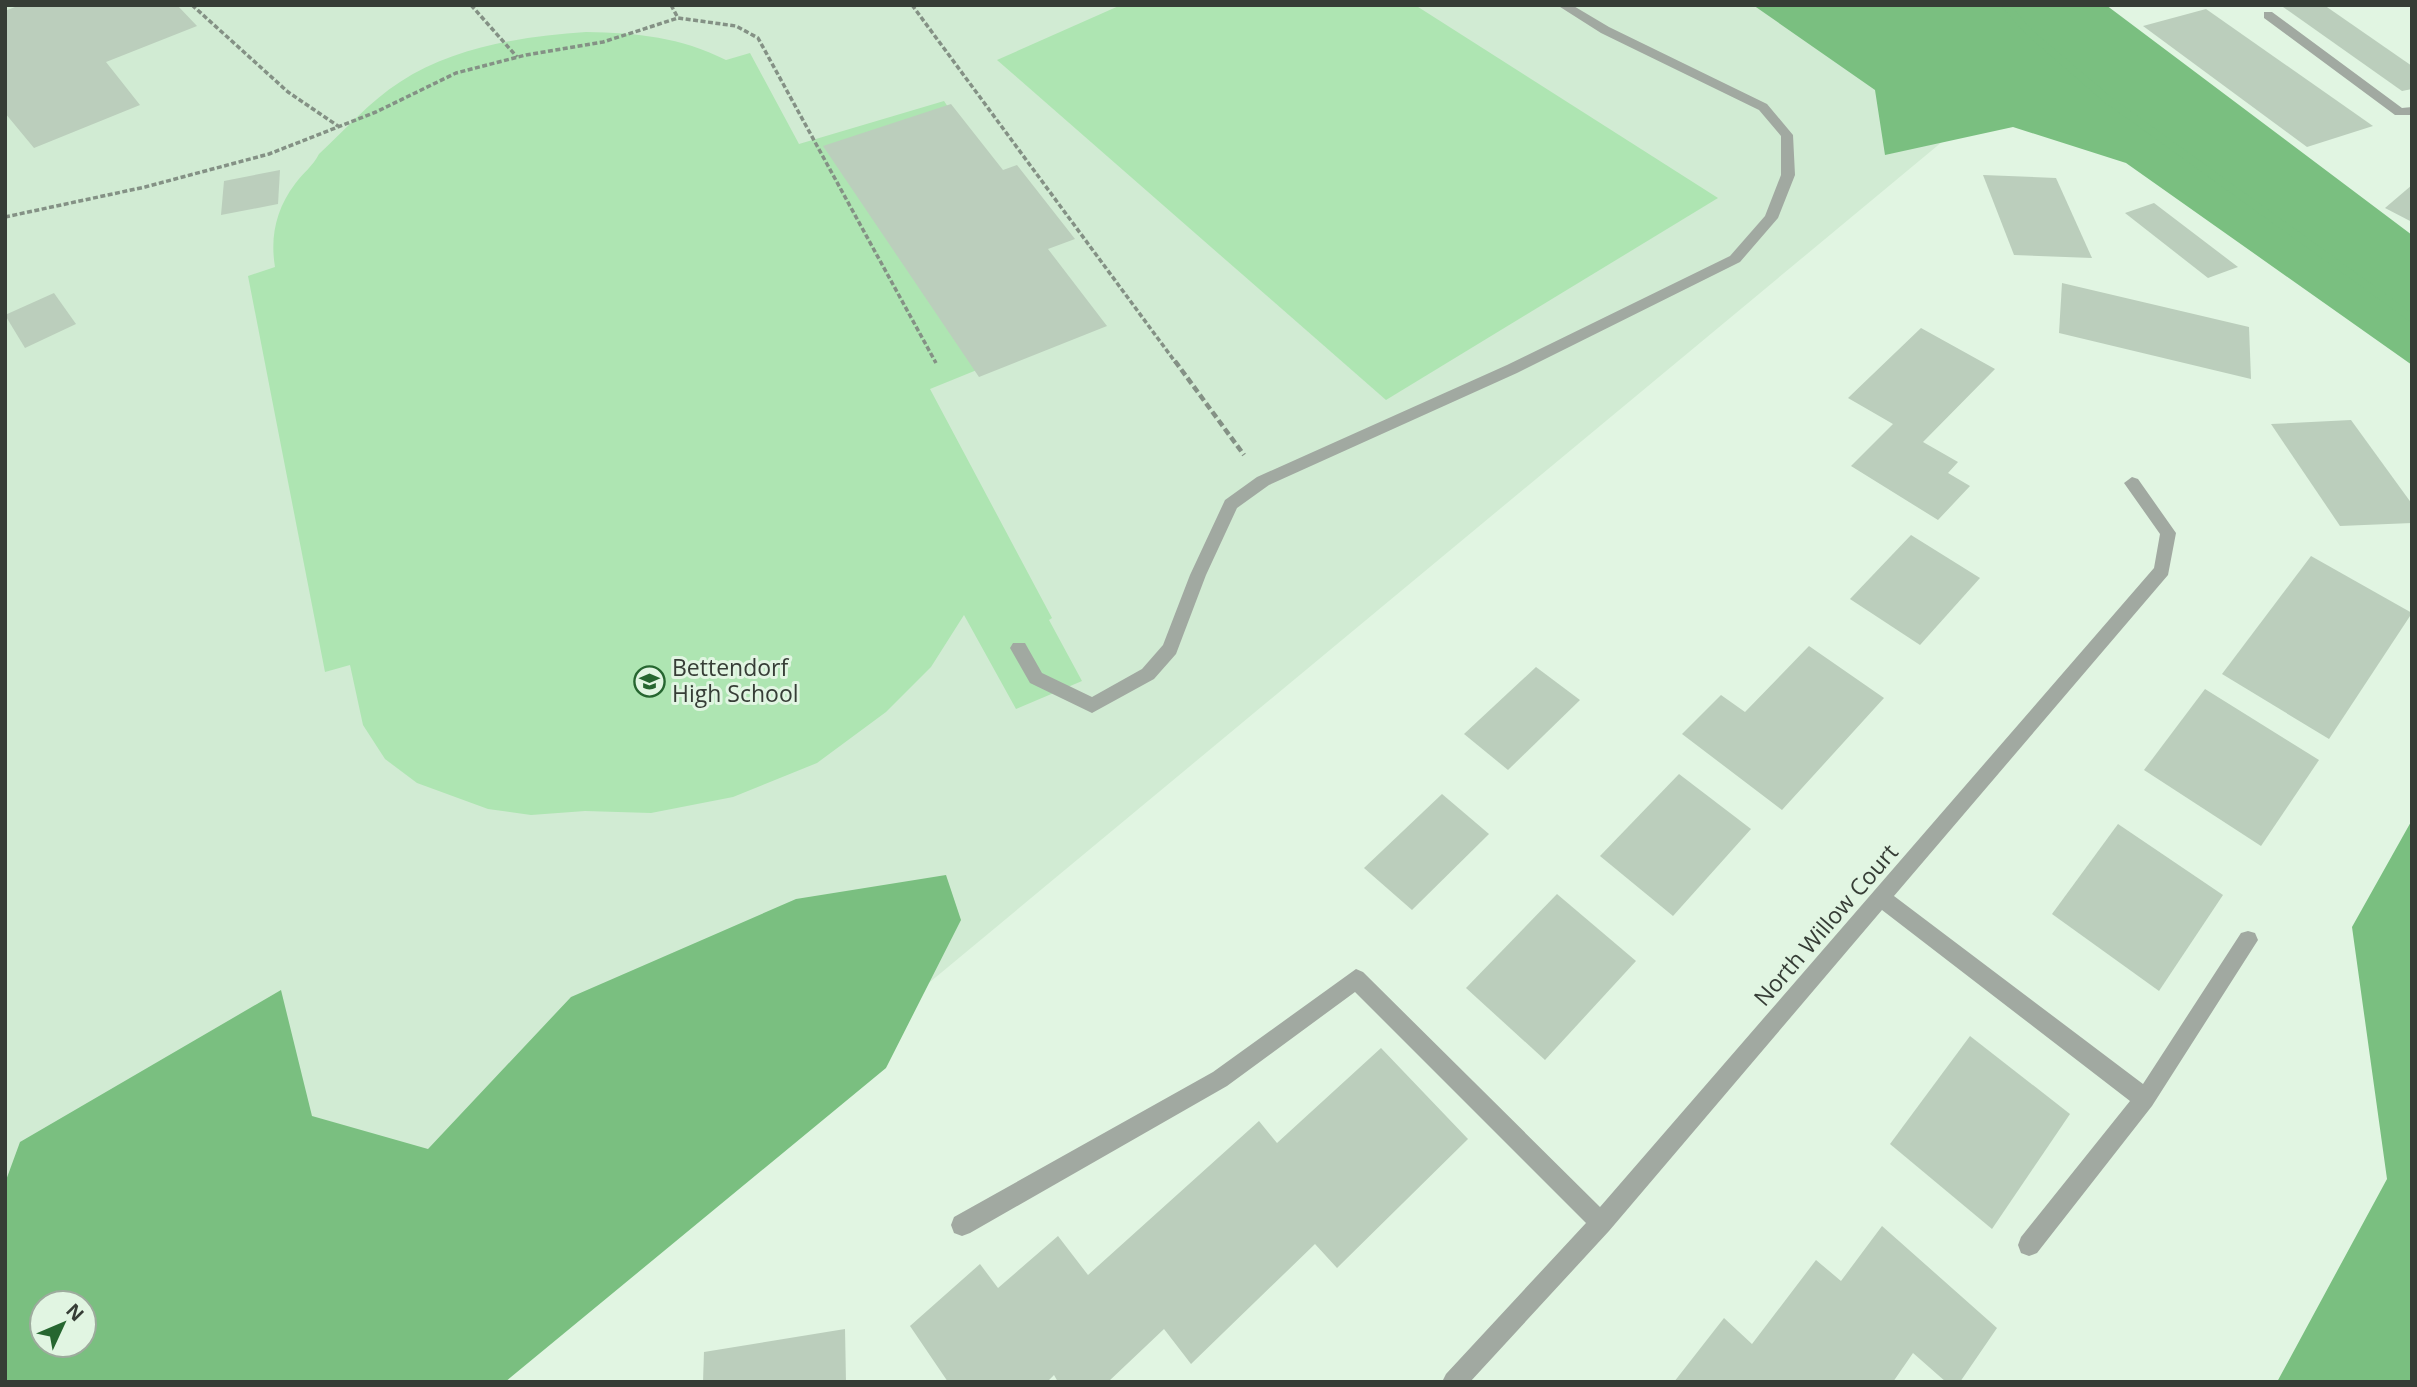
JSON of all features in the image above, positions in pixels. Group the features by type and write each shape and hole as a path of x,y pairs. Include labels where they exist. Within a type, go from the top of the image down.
{"street":[{"path":"1019,648 1035,678 1092,705 1148,674 1170,649 1198,575 1231,505 1263,481 1513,369 1735,258 1771,218 1788,175 1787,135 1763,107 1605,30 1563,5"},
{"path":"2268,15 2399,112 2412,111"},
{"name":"North Willow Court","path":"1454,1382 1601,1223 2162,570 2168,533 2132,483"},
{"path":"1882,898 2146,1099"},
{"path":"2029,1245 2146,1099 2248,940"},
{"path":"962,1225 1220,1079 1356,979 1601,1223"}],"path":[{"path":"192,5 288,92 339,127"},
{"path":"471,5 517,58"},
{"path":"671,5 678,18"},
{"path":"912,5 1263,481"},
{"path":"5,217 145,187 269,154 339,127 456,73 603,42 678,18 736,26 758,38 936,363"}],"shaded area":[{"name":"Bettendorf High School","path":"5,5 2107,5 448,1382 5,1382"},
{"path":"1121,5 1415,5 1718,198 1386,400 997,60"},
{"path":"1753,5 2106,5 2412,235 2412,365 2126,163 2013,127 1885,155 1875,90"},
{"path":"586,32 675,41 726,60 750,53 799,144 944,101 1092,323 930,389 1052,618 1049,620 1082,681 1016,709 964,615 931,667 886,712 817,763 733,797 651,813 585,811 531,815 488,809 417,783 385,759 363,725 350,665 325,672 248,276 275,267 273,245 276,224 283,203 295,184 319,154 368,107 400,82 443,60 490,45"},
{"path":"2412,820 2412,1382 2277,1382 2387,1179 2352,927"},
{"path":"946,875 961,920 886,1068 505,1382 5,1382 5,1183 20,1142 281,990 312,1116 428,1149 571,997 796,899"}],"building":[{"path":"20,5 177,5 197,26 106,62 140,105 34,148 5,113 5,11"},
{"path":"2324,5 2412,66 2412,89 2402,91 2283,7"},
{"path":"2206,9 2373,126 2307,147 2143,26"},
{"path":"951,104 1003,170 1017,165 1075,239 1048,249 1107,326 979,377 823,146"},
{"path":"280,170 278,204 221,215 224,181"},
{"path":"1983,175 2056,178 2092,258 2014,255"},
{"path":"2412,185 2412,222 2385,208"},
{"path":"2154,203 2238,267 2208,278 2125,213"},
{"path":"2062,283 2249,327 2251,379 2059,333"},
{"path":"54,293 76,324 25,348 5,315"},
{"path":"1921,328 1995,369 1923,442 1958,462 1948,473 1970,486 1938,520 1851,466 1893,424 1848,398"},
{"path":"2351,420 2412,504 2412,523 2340,526 2271,424"},
{"path":"1911,535 1980,578 1920,645 1850,599"},
{"path":"2311,556 2412,613 2329,739 2222,674"},
{"path":"1809,646 1884,698 1782,810 1682,734 1721,695 1745,712"},
{"path":"1536,667 1580,700 1508,770 1464,734"},
{"path":"2205,689 2319,760 2261,846 2144,770"},
{"path":"1679,774 1751,829 1673,916 1600,856"},
{"path":"1442,794 1489,834 1412,910 1364,868"},
{"path":"2118,824 2223,895 2159,991 2052,914"},
{"path":"1557,894 1636,961 1545,1060 1466,988"},
{"path":"1970,1036 2070,1114 1992,1229 1890,1144"},
{"path":"1381,1048 1468,1139 1337,1268 1315,1244 1191,1364 1164,1329 1108,1382 1058,1382 1054,1375 1047,1382 948,1382 910,1326 980,1264 998,1288 1058,1236 1088,1275 1259,1121 1277,1143"},
{"path":"1882,1226 1997,1328 1960,1382 1946,1382 1913,1353 1893,1382 1674,1382 1724,1318 1752,1344 1816,1260 1841,1281"},
{"path":"845,1329 846,1382 703,1382 704,1352"}],"waterway":[{"path":"2005,5 2029,32 2107,99 2412,319"}],"place":[{"name":"Bettendorf High School","path":"649,681"}]}
